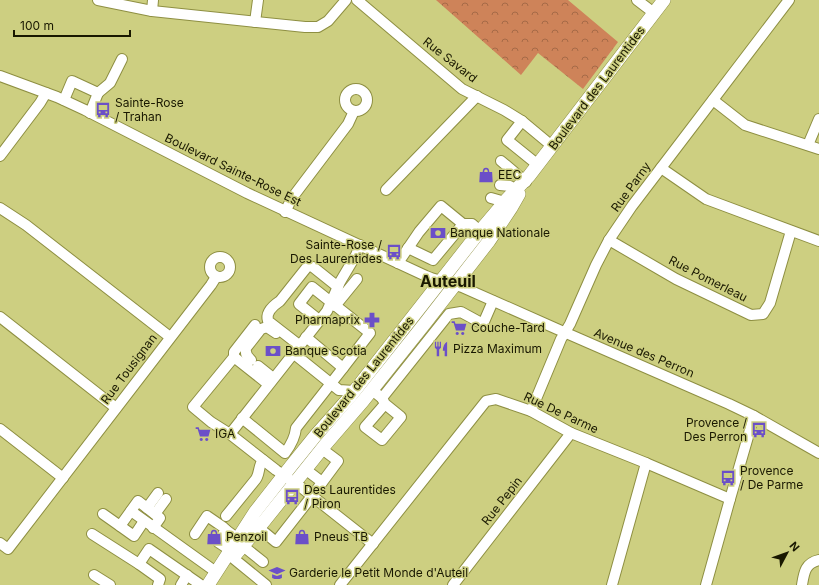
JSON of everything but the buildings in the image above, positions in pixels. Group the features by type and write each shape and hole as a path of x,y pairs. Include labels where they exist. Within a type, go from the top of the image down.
{"main road":[{"name":"Boulevard des Laurentides","path":"289,479 306,469 322,448 358,408 379,398 425,333 455,285 489,241 508,205 664,0"},
{"name":"Boulevard des Laurentides","path":"209,585 289,479 316,435 341,408 480,231 508,205"},
{"name":"Boulevard des Laurentides","path":"209,585 216,572 236,548"}],"street":[{"path":"98,0 152,11 305,27 318,27 328,22 346,0"},
{"path":"152,11 153,0"},
{"path":"255,22 258,0"},
{"name":"Rue Savard","path":"357,0 462,89 522,121 552,146"},
{"path":"637,0 654,13"},
{"name":"Rue Parny","path":"531,411 561,339 570,324 596,265 609,240 632,206 789,0"},
{"path":"90,113 98,93 110,83 122,59"},
{"name":"Boulevard Sainte-Rose Est","path":"0,76 64,100 285,212 431,278 455,285"},
{"path":"64,100 72,81 98,93"},
{"path":"0,156 46,93"},
{"path":"386,190 477,96"},
{"path":"713,100 745,125 819,149"},
{"path":"285,212 292,198 350,122 354,111"},
{"path":"808,145 819,118"},
{"path":"522,121 507,140 538,165"},
{"path":"501,161 527,180"},
{"path":"661,168 706,199 819,241"},
{"path":"500,185 510,186 517,193"},
{"path":"491,198 508,205"},
{"path":"398,263 419,232 441,206 463,224 472,224 480,231"},
{"name":"Rue Tousignan","path":"0,208 26,225 170,337 63,478 4,546"},
{"path":"408,248 430,260 434,260 463,224"},
{"name":"Rue Pomerleau","path":"609,240 676,279 751,315 763,314 770,303 791,231"},
{"path":"333,304 338,287 360,245"},
{"path":"338,287 313,267 309,266 280,301 275,304 267,316 268,321 335,387 341,408"},
{"path":"170,337 216,277"},
{"path":"230,434 327,310 357,278"},
{"name":"Avenue des Perron","path":"455,285 730,404 754,416 819,454"},
{"path":"242,418 285,453 291,445 296,428 335,387 344,368 370,333 312,287 299,304 319,320"},
{"path":"425,333 449,314 461,312 483,324 494,301"},
{"path":"0,317 116,408"},
{"path":"256,325 234,352 234,357 193,407 211,422 230,434 312,496 373,544"},
{"path":"271,381 246,355 246,348 261,329 265,327 269,328 296,349"},
{"path":"306,337 344,368"},
{"path":"234,357 271,381"},
{"path":"335,387 354,391"},
{"name":"Rue De Parme","path":"340,585 486,401 496,399 531,411 571,433 730,499"},
{"path":"706,585 754,416"},
{"path":"0,429 63,478"},
{"name":"Rue Pepin","path":"453,585 571,433"},
{"path":"254,524 276,542 338,461 322,448"},
{"path":"226,516 256,479 259,466 263,460"},
{"path":"612,585 646,463"},
{"path":"306,469 322,482"},
{"path":"149,509 160,495 149,509"},
{"path":"120,526 138,501 160,518 153,528"},
{"path":"130,511 216,572"},
{"path":"103,514 134,536 144,521"},
{"path":"194,534 207,516 224,527 236,548 266,585"},
{"path":"226,530 218,542 236,548 263,562"},
{"path":"92,534 160,579 158,585"},
{"path":"139,564 149,549 201,585"},
{"path":"802,585 806,568 810,563 819,560"},
{"path":"94,575 110,585"},
{"path":"181,585 187,575"}],"green space":[{"path":"436,0 568,0 618,42 583,89 538,53 521,75"}],"place":[{"name":"Sainte-Rose / Trahan","path":"103,110"},
{"name":"EEC","path":"486,175"},
{"name":"Banque Nationale","path":"438,233"},
{"name":"Sainte-Rose / Des Laurentides","path":"394,252"},
{"name":"Pharmaprix","path":"372,320"},
{"name":"Couche-Tard","path":"459,328"},
{"name":"Pizza Maximum","path":"441,349"},
{"name":"Banque Scotia","path":"273,351"},
{"name":"Provence / Des Perron","path":"759,430"},
{"name":"IGA","path":"203,434"},
{"name":"Provence / De Parme","path":"728,478"},
{"name":"Des Laurentides / Piron","path":"292,497"},
{"name":"Penzoil","path":"214,537"},
{"name":"Pneus TB","path":"302,537"},
{"name":"Garderie le Petit Monde d'Auteil","path":"277,573"}],"district":[{"name":"Auteuil","path":"448,281"}]}
